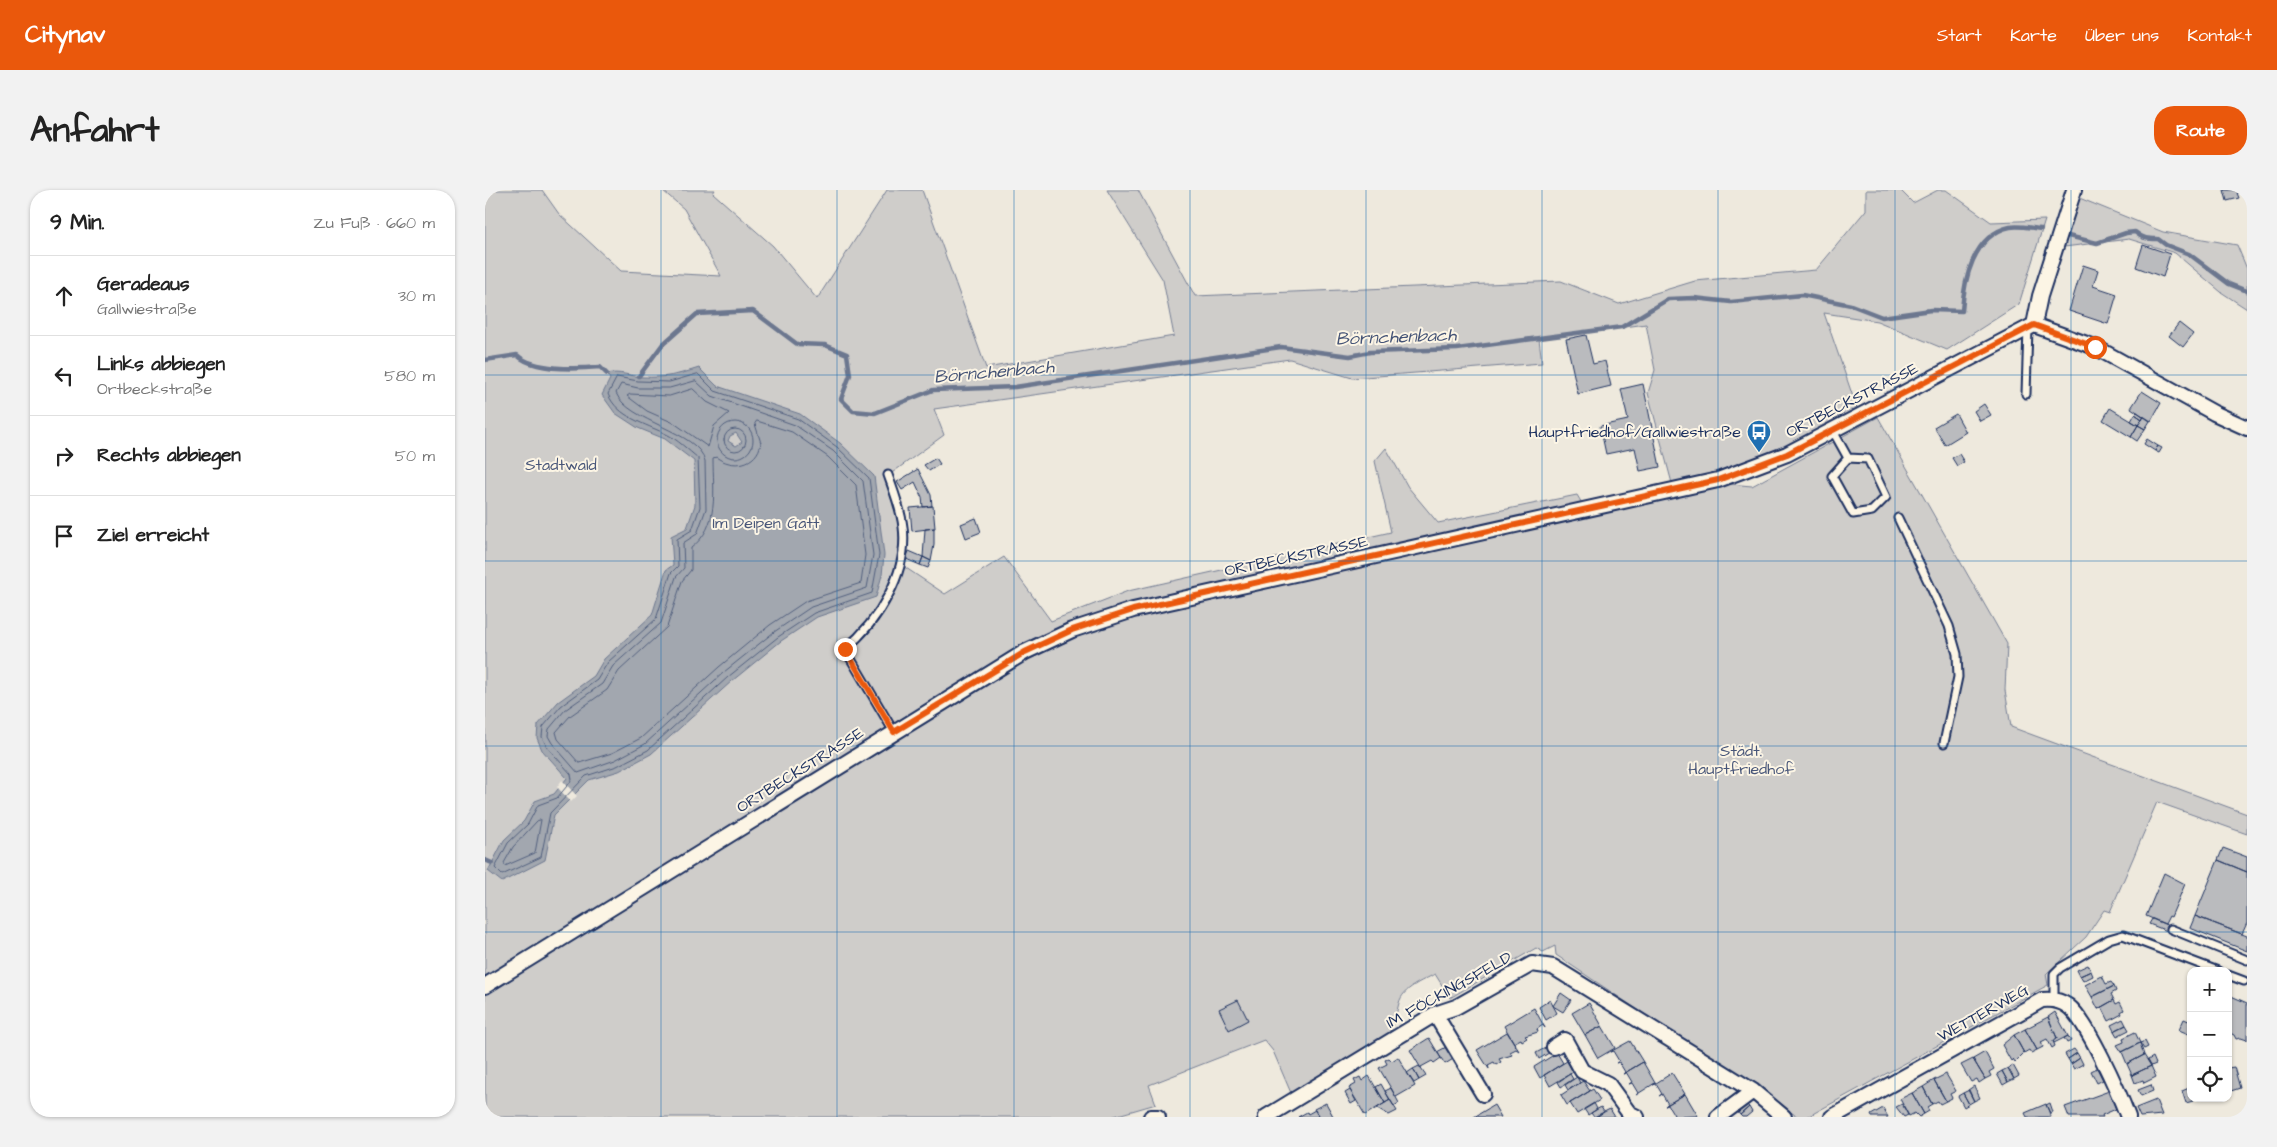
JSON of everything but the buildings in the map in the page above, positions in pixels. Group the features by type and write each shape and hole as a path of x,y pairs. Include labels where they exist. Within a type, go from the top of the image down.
{"street":[{"path":"2073,190 2031,326 2095,347 2214,413 2247,428"},
{"name":"ORTBECKSTRASSE","path":"485,986 1025,652 1072,630 1133,610 1718,480 1787,454 2031,326"},
{"name":"IM FÖCKINGSFELD","path":"1266,1117 1435,1014 1464,1003 1532,964 1553,967 1753,1091 1784,1117"},
{"name":"WETTERWEG","path":"1832,1117 2042,1000 2054,999 2068,1006 2076,1016 2103,1061 2128,1117"},
{"path":"1435,1014 1483,1094"},
{"path":"1554,1047 1565,1040 1583,1071 1607,1084 1629,1113 1637,1117"},
{"path":"1717,1117 1753,1091"},
{"path":"1151,1117 1158,1117"}],"lane":[{"path":"2026,394 2031,326"},
{"path":"1833,431 1848,458"},
{"path":"1848,458 1867,459 1886,497 1872,511 1853,514 1833,476 1848,458"},
{"path":"888,475 903,528 902,552 895,580 881,608 864,634 845,649 894,732"},
{"path":"1898,518 1949,626 1957,654 1958,677 1944,743"},
{"path":"2171,929 2247,960"},
{"path":"2054,999 2054,974 2060,968 2109,939 2123,935 2205,967"},
{"path":"2232,976 2244,981"}],"green space":[{"path":"485,190 542,190 559,214 621,271 721,276 684,209 662,190 715,190 713,193 773,246 817,299 887,190 922,190 986,368 1174,336 1163,280 1107,190 1138,190 1195,296 1561,281 1619,304 1695,281 1816,270 1866,210 1866,190 1900,190 1913,203 1938,190 1946,190 1991,222 2045,220 2019,304 1947,350 1877,321 1824,313 1860,417 1787,454 1673,487 1648,393 1655,370 1646,324 1539,339 1542,363 1352,378 1290,359 934,409 944,435 885,478 899,529 897,562 945,594 1004,557 1051,621 1128,591 1391,532 1375,461 1386,448 1408,487 1438,523 1577,495 1583,505 1718,483 1752,486 1878,417 2007,644 2005,690 2011,727 2247,814 2247,834 2157,802 2110,912 2104,910 2086,937 2046,974 2048,985 1807,1117 1798,1117 1556,955 1555,946 1543,952 1536,948 1450,998 1435,974 1419,982 1404,993 1401,998 1389,1033 1291,1093 1273,1051 1264,1040 1149,1085 1156,1104 1111,1117 485,1117 485,991 1031,644 896,724 485,981"},
{"path":"2072,195 2163,232 2237,245 2247,269 2247,309 2221,292 2175,253 2129,239 2056,248"}],"water":[{"path":"699,368 717,386 800,414 840,443 874,476 884,555 882,575 876,597 817,617 781,641 732,681 651,754 619,771 589,780 554,815 545,860 502,882 488,871 504,840 524,821 535,801 554,794 567,778 542,750 537,738 538,725 558,702 594,676 604,659 652,615 666,570 673,565 671,536 687,528 695,505 694,461 665,439 638,428 615,413 602,395 610,379 607,374 616,373 642,377 658,377 671,376","holes":["736,433 742,442 736,446 728,441 730,436"]}],"pier":[{"path":"562,780 577,796 571,802 557,787"}],"waterway":[{"name":"Börnchenbach","path":"639,376 662,345 697,314 753,311 797,344 825,345 847,354 850,375 841,399 853,411 875,413 933,390 1015,387 1281,347 1350,356 1370,352 1457,349 1622,327 1668,299 1694,298 1731,302 1802,295 1851,305 1882,317 1931,310 1962,311 1968,273 1979,249 1987,239 1997,232 2010,227 2021,226 2041,229"},
{"path":"2064,235 2097,243 2126,233 2135,232 2146,238 2158,239 2166,245 2189,254 2229,284 2247,291"},
{"path":"485,360 517,355 534,364 557,368 600,367 607,374"},
{"path":"485,860 492,863"}],"place":[{"name":"Hauptfriedhof/Gallwiestraße","path":"1759,453"}],"route":[{"path":"845,649 894,732 1025,652 1072,630 1133,610 1718,480 1787,454 2034,325 2095,347"}],"park label":[{"name":"Stadtwald","path":"561,465"},
{"name":"Im Deipen Gatt","path":"766,523"},
{"name":"Städt. Hauptfriedhof","path":"1741,760"}]}
